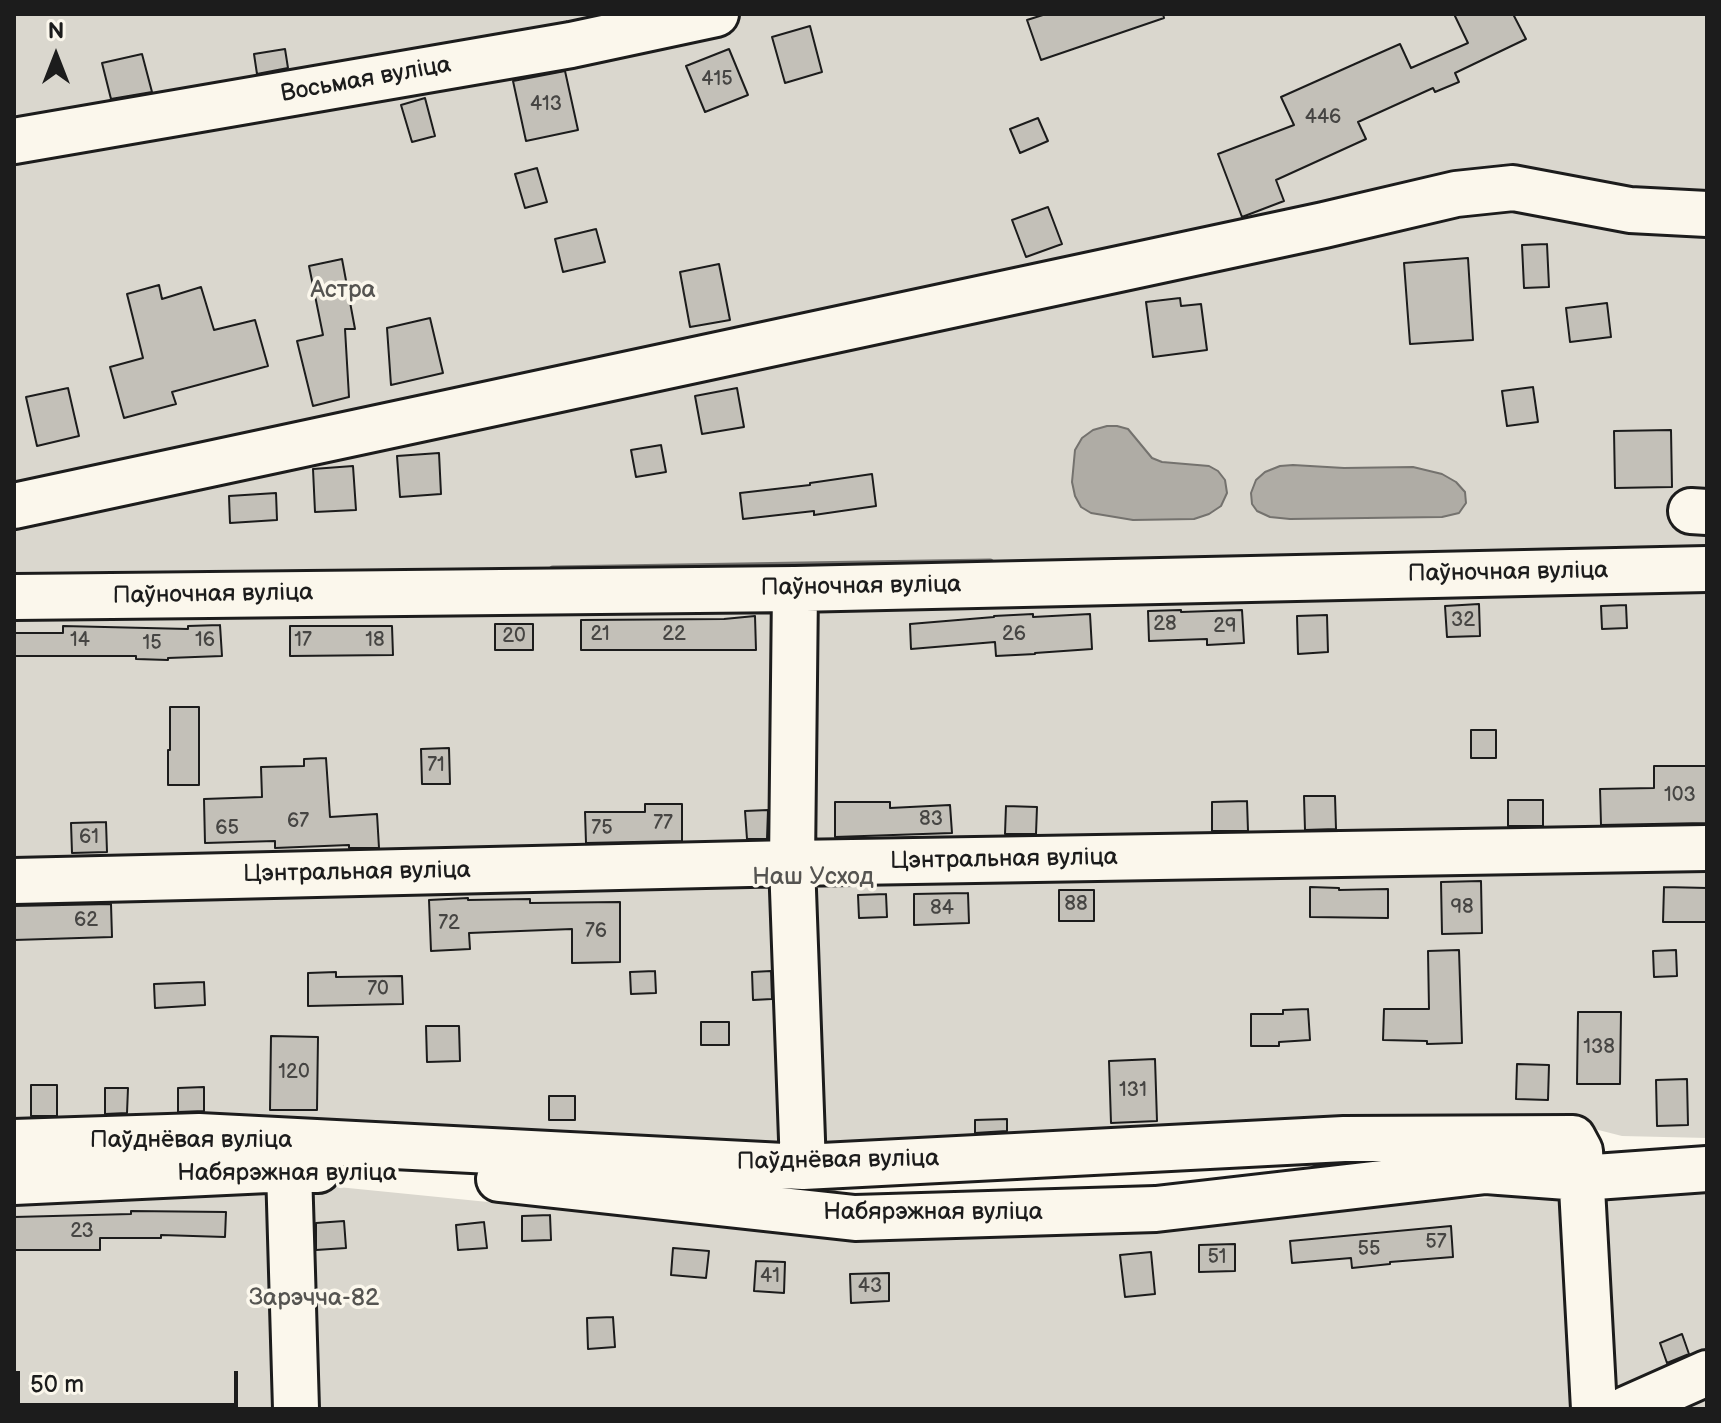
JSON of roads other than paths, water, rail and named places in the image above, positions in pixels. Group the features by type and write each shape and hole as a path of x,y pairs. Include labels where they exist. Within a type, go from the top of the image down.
{"lane":[{"name":"Восьмая вуліца","path":"14,141 556,47 716,14"},
{"path":"14,506 1293,232 1456,194 1513,188 1630,210 1707,214"},
{"name":"Паўночная вуліца","path":"14,597 795,589 1707,569"},
{"path":"795,589 792,863 803,1167"},
{"name":"Цэнтральная вуліца","path":"14,881 792,863 1707,848"},
{"name":"Паўднёвая вуліца","path":"14,1142 199,1136 803,1167 1344,1139 1573,1138 1580,1151 1581,1178"},
{"path":"289,1169 296,1409"},
{"name":"Набярэжная вуліца","path":"14,1182 289,1169 473,1175 855,1218 1156,1209 1486,1171 1581,1178 1707,1169"},
{"path":"1581,1178 1594,1409"},
{"path":"1626,1409 1707,1373"}],"waterway":[{"path":"553,570 990,563"}],"park label":[{"name":"Астра","path":"343,291"},
{"name":"Наш Усход","path":"813,878"},
{"name":"Зарэчча-82","path":"314,1299"}]}
